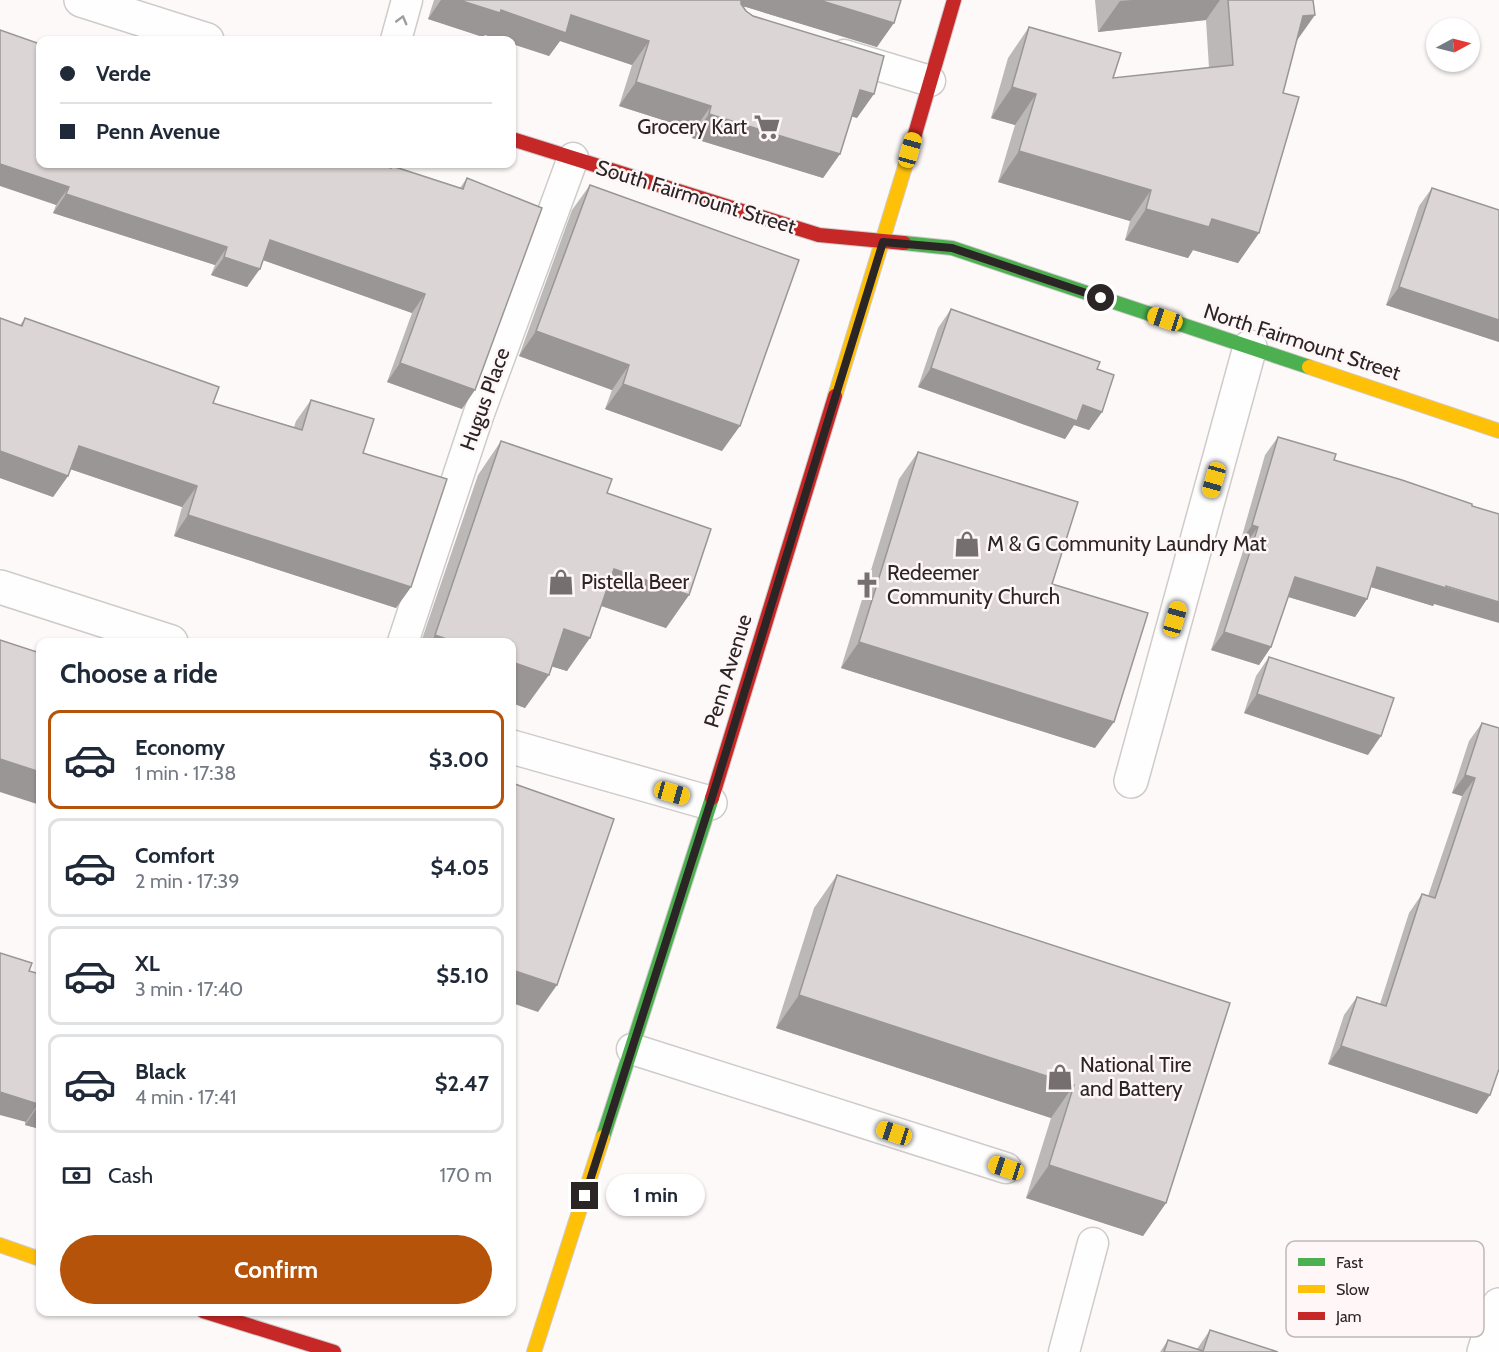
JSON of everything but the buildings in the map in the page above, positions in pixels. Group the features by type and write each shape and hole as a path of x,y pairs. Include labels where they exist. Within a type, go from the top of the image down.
{"main road":[{"name":"Penn Avenue","path":"534,1352 710,804 883,242 954,0"},
{"name":"South Fairmount Street","path":"516,140 819,235 883,242"},
{"name":"North Fairmount Street","path":"883,242 952,248 1499,431"},
{"path":"0,1245 36,1257"},
{"path":"236,1316 268,1321 334,1352"}],"street":[{"path":"81,0 194,36"},
{"path":"1131,781 1250,347"},
{"path":"0,587 159,638"},
{"path":"516,748 710,804"},
{"path":"1484,1352 1499,1305"}],"lane":[{"path":"397,36 407,0"},
{"path":"817,46 930,81"},
{"name":"Hugus Place","path":"404,638 478,416 573,158"},
{"path":"632,1049 1006,1168"},
{"path":"1064,1352 1093,1243"}],"traffic: fast":[{"path":"904,243 952,248 1309,367"},
{"path":"603,1137 712,798"}],"traffic: slow":[{"path":"835,396 915,134"},
{"path":"1309,367 1499,431"},
{"path":"534,1352 603,1137"},
{"path":"0,1245 36,1258"}],"traffic: jam":[{"path":"915,134 954,0"},
{"path":"516,140 819,235 904,243"},
{"path":"712,798 835,396"},
{"path":"219,1316 334,1352"}],"place":[{"name":"Grocery Kart","path":"767,127"},
{"name":"M & G Community Laundry Mat","path":"967,544"},
{"name":"Pistella Beer","path":"561,582"},
{"name":"Redeemer Community Church","path":"867,585"},
{"name":"National Tire and Battery","path":"1060,1077"}],"route":[{"path":"585,1196 710,804 883,242 952,248 1101,298"}]}
